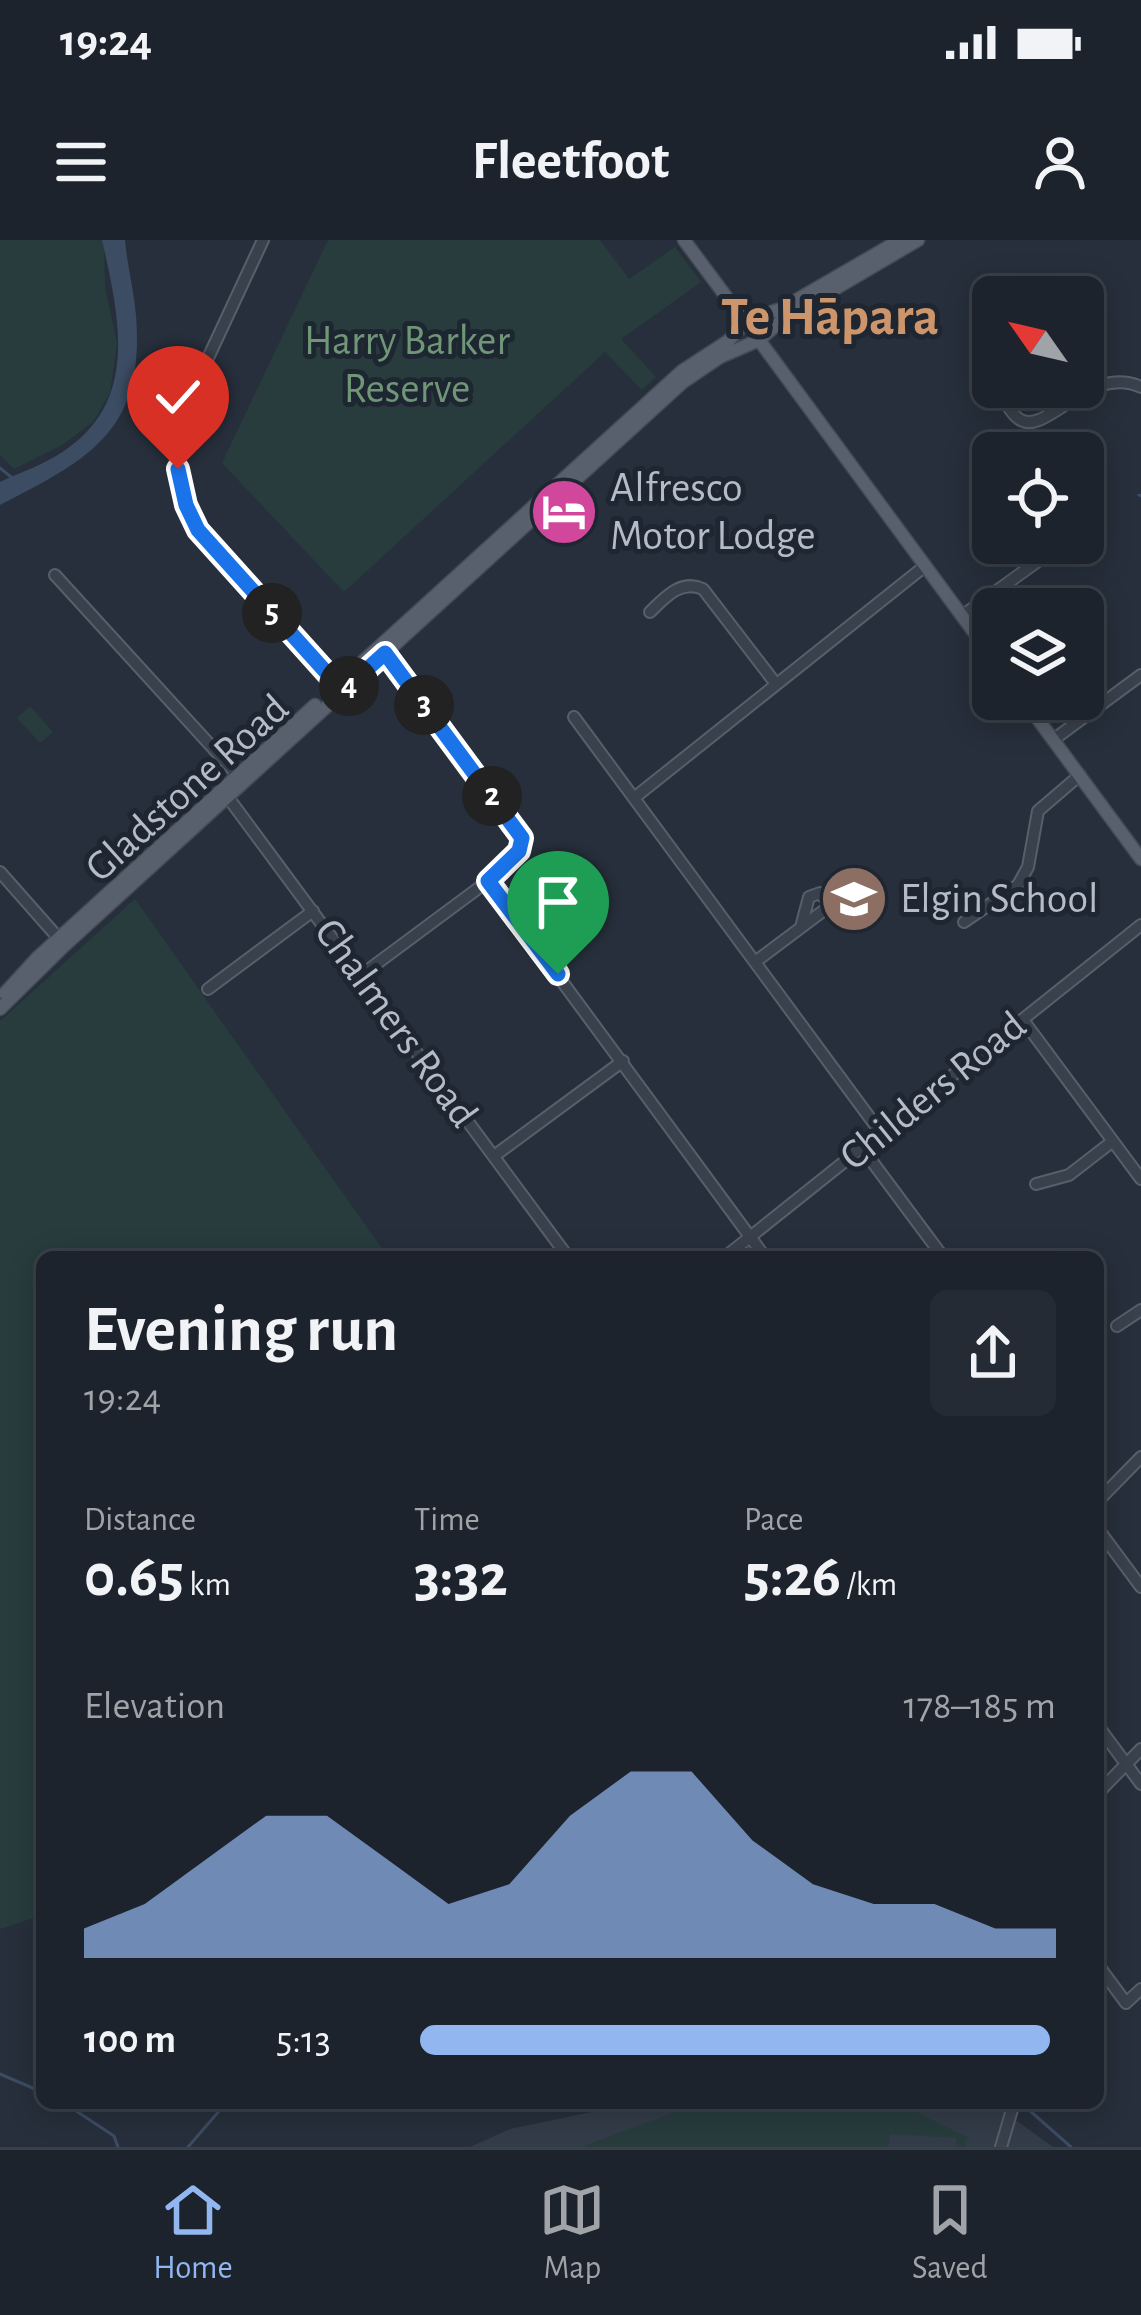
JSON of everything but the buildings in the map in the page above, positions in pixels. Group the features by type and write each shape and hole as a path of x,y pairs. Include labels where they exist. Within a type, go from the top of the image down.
{"main road":[{"path":"685,240 972,630"},
{"name":"Gladstone Road","path":"382,650 682,371 747,323 793,303 900,240"},
{"name":"Gladstone Road","path":"0,998 683,382 918,240"},
{"path":"747,323 762,324 758,339"},
{"path":"1038,720 1141,859"},
{"name":"Gladstone Road","path":"0,1009 62,942"}],"street":[{"path":"263,240 188,401 181,422 178,469 186,505 198,530 340,688"},
{"path":"1104,385 1127,382 1141,387"},
{"path":"1011,408 1016,417 1031,423 1060,408"},
{"path":"962,616 1034,564"},
{"path":"634,798 925,566"},
{"path":"55,575 241,779"},
{"path":"650,612 680,587 688,584 703,589 776,684"},
{"path":"361,976 488,881 523,843 382,650"},
{"path":"1053,740 1141,675"},
{"path":"574,717 881,1133"},
{"path":"964,922 1018,885 1028,867 1038,811 1080,775"},
{"name":"Chalmers Road","path":"225,793 564,1251"},
{"path":"0,872 62,942"},
{"path":"488,881 761,1251"},
{"path":"208,989 313,910"},
{"name":"Childers Road","path":"733,1251 1141,926"},
{"path":"755,962 801,927"},
{"path":"1023,1020 1141,1179"},
{"path":"494,1156 623,1061"},
{"path":"1036,1184 1069,1175 1113,1141"},
{"path":"862,1148 939,1251"},
{"path":"1117,1326 1141,1310"},
{"path":"1104,1495 1141,1457"},
{"path":"1104,1536 1141,1587"},
{"path":"1104,1734 1141,1784"},
{"path":"1104,1787 1141,1749"},
{"path":"1104,1973 1126,2003 1141,1988"},
{"path":"1001,2147 1012,2109"}],"shaded area":[{"path":"606,2109 1000,2109 1053,2147 470,2147 510,2129"}],"green space":[{"path":"0,240 104,240 105,287 117,343 110,393 93,422 62,445 14,469 0,455"},
{"name":"Harry Barker Reserve","path":"328,240 600,240 629,279 675,247 701,282 621,339 656,377 642,390 605,352 344,592 222,463"},
{"path":"30,706 53,732 40,743 17,718"},
{"path":"135,899 384,1251 36,1251 36,1917 0,1929 0,1021"},
{"path":"683,2109 783,2109 781,2113 786,2109 911,2109 971,2139 965,2147 957,2147 956,2138 890,2134 888,2147 581,2147"}],"water":[{"path":"102,240 125,240 136,315 137,354 121,413 86,455 0,505 0,482 74,443 96,420 110,395 118,337"}],"waterway":[{"path":"0,468 11,477"},
{"path":"0,2074 36,2089"},
{"path":"73,2109 114,2136 118,2147"},
{"path":"188,2147 221,2109"},
{"path":"1029,2110 1071,2147"}],"place":[{"name":"Alfresco Motor Lodge","path":"564,512"},
{"name":"Elgin School","path":"854,899"}],"district":[{"name":"Te Hāpara","path":"830,318"}],"route":[{"path":"178,469 186,505 198,530 343,691 385,653 522,838 519,851 488,881 558,974"}]}
